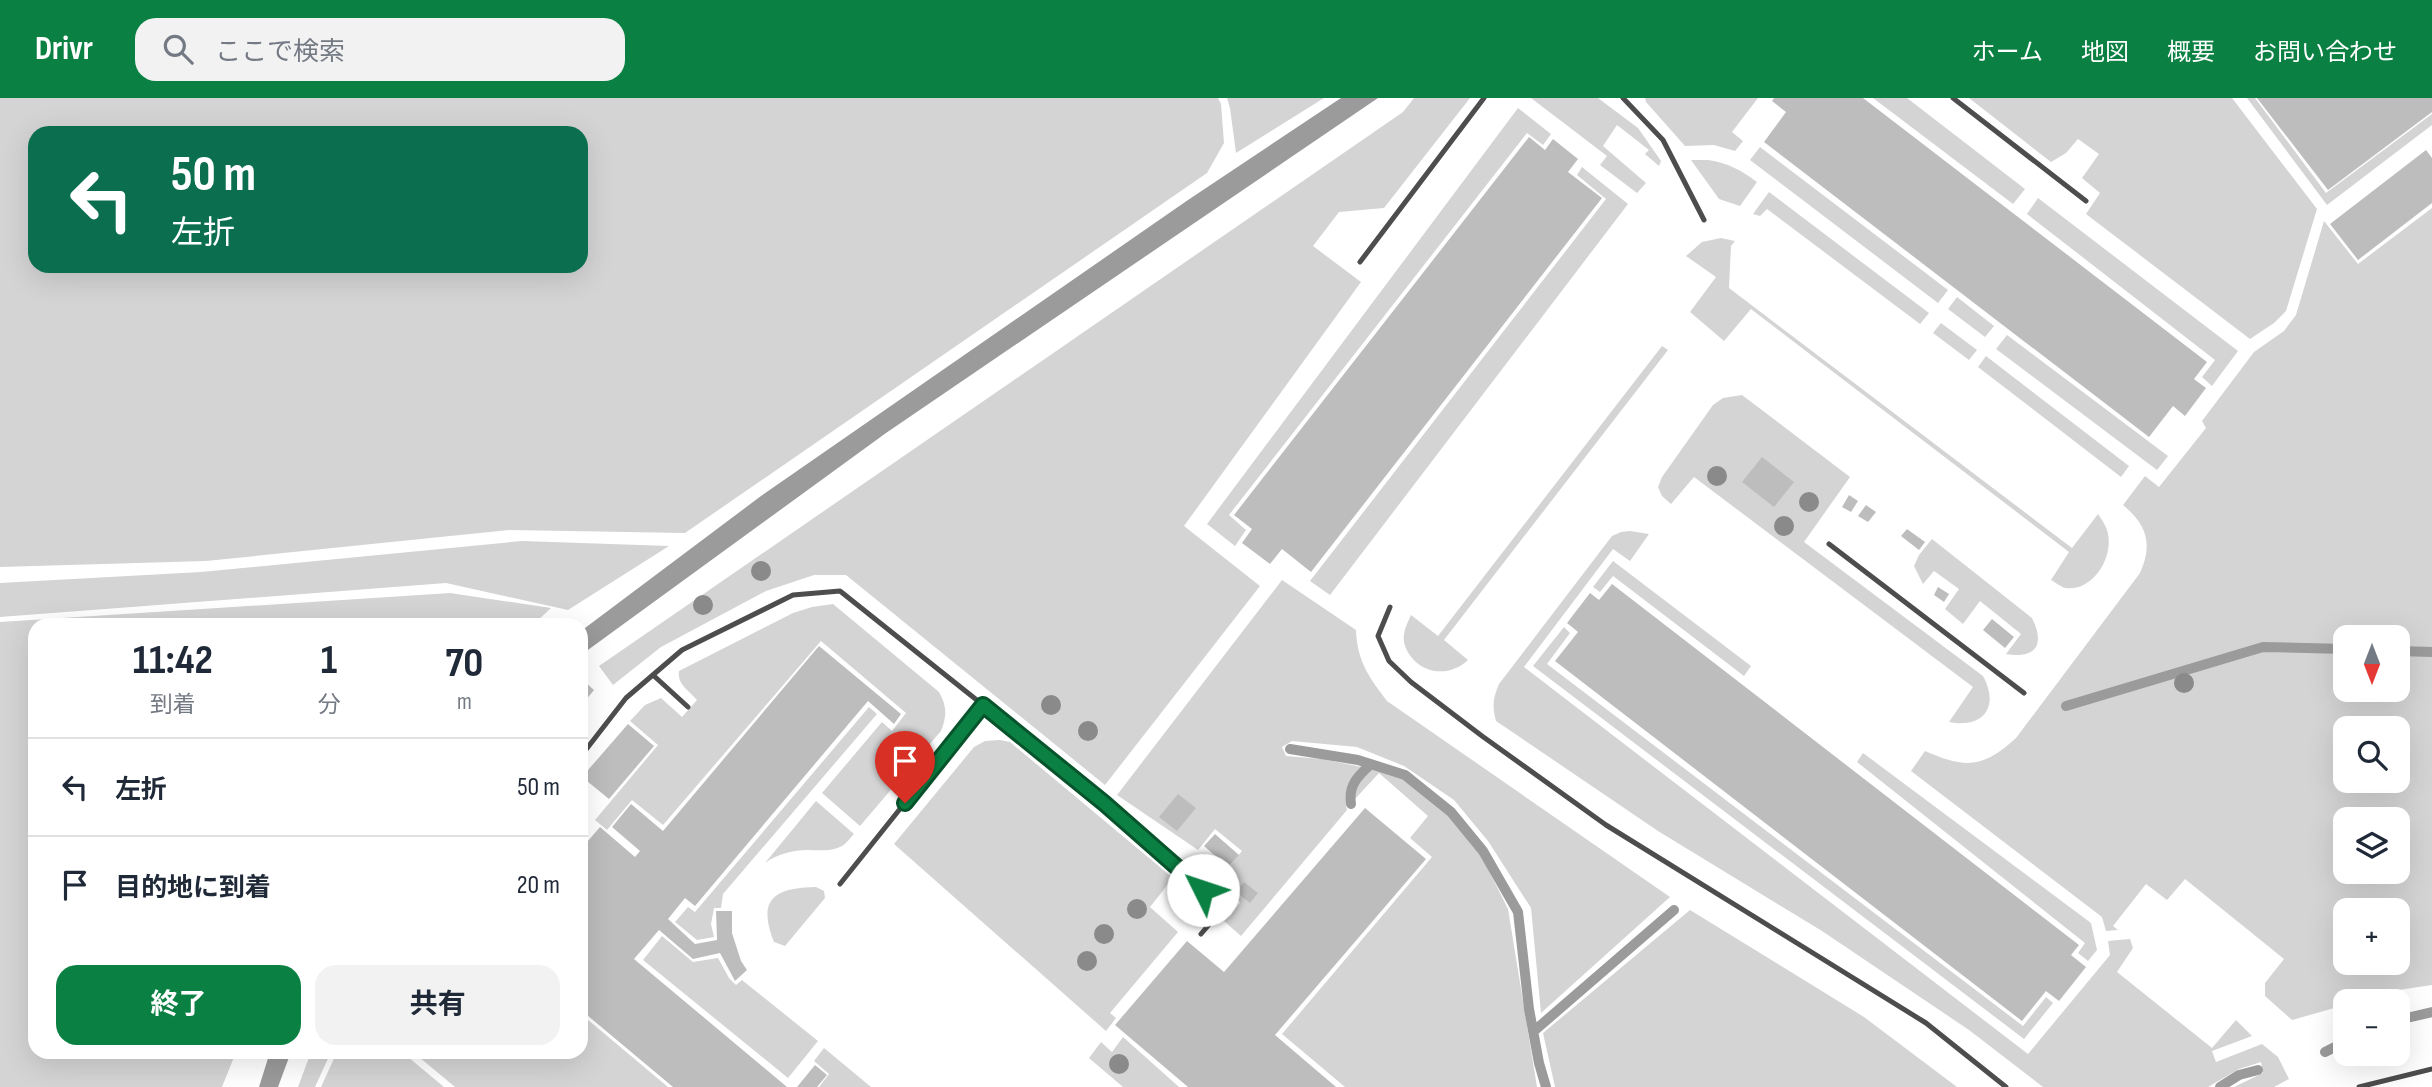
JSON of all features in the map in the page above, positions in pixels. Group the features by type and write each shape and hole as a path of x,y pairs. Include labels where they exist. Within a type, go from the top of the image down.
{"lane":[{"path":"1360,262 1484,98"},
{"path":"1623,98 1663,140 1704,220"},
{"path":"1953,98 2086,201"},
{"path":"1829,544 2024,692"},
{"path":"588,747 626,698 682,650 793,595 840,591 1104,803 1223,908 1201,934"},
{"path":"1390,607 1378,636 1389,661 1411,682 1606,825 1926,1023 2006,1087"},
{"path":"653,676 688,707"},
{"path":"840,884 983,705"},
{"path":"2359,1087 2432,1069"}],"shaded area":[{"path":"0,98 1218,98 1221,104 1224,143 1207,173 685,533 509,530 206,561 0,567"},
{"path":"1227,98 1324,98 1236,153"},
{"path":"1341,98 1378,98 886,433 588,650 588,626 761,496 1188,200"},
{"path":"1414,98 1470,98 1384,208 1339,212 1313,246 1361,282 1184,526 1260,586 1105,785 846,575 814,575 766,591 661,647 613,685 599,666 1403,112"},
{"path":"1531,98 1598,98 1638,128 1661,161 1659,166 1645,154 1649,150 1617,125 1603,146 1646,183 1637,193 1600,165 1607,156"},
{"path":"1645,98 1758,98 1732,132 1743,141 1735,151 1714,145 1685,146"},
{"path":"1873,98 1907,98 2025,189 2013,204"},
{"path":"1969,98 2232,98 2317,209 2286,311 2274,323 2250,339 2086,214 2100,193 2082,178 2099,154 2078,139 2066,153 2051,162"},
{"path":"2247,98 2255,98 2326,193 2432,114 2432,125 2327,205"},
{"path":"1518,108 1551,134 1543,145 1527,133 1229,515 1246,530 1235,546 1207,524"},
{"path":"1760,147 1948,290 1938,303 1750,160"},
{"path":"1691,160 1708,160 1734,168 1757,182 1740,206 1719,199"},
{"path":"1582,167 1628,204 1330,595 1310,581 1606,199 1577,175"},
{"path":"1769,192 1929,313 1920,324 1767,209 1760,216 1753,214"},
{"path":"2038,198 2238,351 2212,386 2202,377 2215,360 2027,214"},
{"path":"2432,208 2432,985 2405,989 2333,989 2333,1008 2292,1020 2265,996 2265,983 2284,959 2185,879 2167,900 2146,884 2113,926 2118,930 2106,931 2102,917 1911,771 1925,751 1952,761 1974,762 1994,755 2016,738 2140,573 2146,553 2145,536 2138,520 2123,505 2145,476 2159,487 2206,428 2202,421 2254,352 2284,331 2296,315 2324,221 2358,264"},
{"path":"1721,238 1735,241 1731,246 1729,288 2072,548 2098,514 2107,529 2109,543 2099,572 2084,585 2075,588 2065,588 2051,580 2069,552 1751,309 1724,341 1690,312 1716,277 1686,256 1702,242"},
{"path":"1957,297 1994,326 1985,337 1948,309"},
{"path":"1941,323 1977,350 1969,360 1933,333"},
{"path":"2007,335 2168,456 2157,470 1996,349"},
{"path":"1662,346 1668,350 1444,640 1468,660 1451,670 1442,671 1433,671 1417,663 1404,642 1411,615 1438,636"},
{"path":"1986,356 2129,466 2121,477 1978,367"},
{"path":"1742,395 1850,477 1804,542 1983,676 1990,697 1989,706 1979,719 1961,723 1949,722 1973,687 1694,477 1671,504 1662,496 1658,487 1662,477 1713,405 1723,398"},
{"path":"1630,531 1649,534 1630,561 1613,549 1524,667 2028,1054 2110,955 2108,941 2130,939 2133,948 2117,972 2212,1048 2236,1020 2252,1036 2212,1051 2216,1062 2262,1044 2278,1057 2289,1079 2274,1087 2234,1087 2263,1073 2261,1062 2239,1069 2208,1087 2043,1087 1969,1030 1822,931 1658,831 1496,721 1494,702 1499,684 1612,536"},
{"path":"1932,539 2032,618 2038,635 2036,648 2025,654 2006,654 2021,634 1980,601 1963,624 1945,609 1959,589 1934,571 1923,584 1914,566"},
{"path":"522,541 669,546 568,610 446,583 0,617 0,583 201,572"},
{"path":"1613,561 1751,666 1744,676 1613,576 1600,592 1593,587"},
{"path":"1282,580 1356,630 1365,668 1387,701 1670,897 1541,1013 1531,908 1488,841 1454,800 1404,766 1357,747 1292,741 1282,747 1286,756 1322,759 1362,767 1348,786 1347,810 1241,936 1224,921 1240,903 1226,870 1242,851 1215,829 1198,850 1117,795"},
{"path":"450,593 551,608 540,618 62,618"},
{"path":"833,604 939,692 945,707 941,731 860,826 822,793 882,722 892,731 906,713 821,641 663,825 632,800 607,830 595,820 658,745 630,721 645,705 661,698 682,717 697,700 681,683 679,671 793,613"},
{"path":"28,620 28,1059 233,1059 222,1087 0,1087 0,622"},
{"path":"1564,627 1570,633 1547,664 2023,1026 2046,997 2053,1003 2024,1039 1533,666"},
{"path":"869,707 877,714 723,894 721,908 714,908 711,924 714,937 697,940 675,922 688,907 695,912"},
{"path":"985,741 1010,742 1173,878 1150,907 1178,932 1110,1013 1116,1018 1106,1031 894,844 974,747"},
{"path":"1863,753 2091,923 2097,950 2088,961 2078,953 2085,943 1857,762"},
{"path":"1373,768 1404,779 1449,815 1480,853 1508,909 1537,1087 1345,1087 1282,1034 1432,857 1410,838 1428,816 1379,773 1355,799 1359,781"},
{"path":"816,801 854,834 838,848 791,852 765,863"},
{"path":"816,887 824,891 825,898 785,946 774,942 767,915 773,899 789,890"},
{"path":"1690,910 1864,1017 1957,1087 1555,1087 1543,1033"},
{"path":"662,936 693,962 718,958 736,985 742,980 818,1041 788,1078 643,960"},
{"path":"588,1020 668,1087 455,1087 421,1059 588,1059"},
{"path":"1123,1037 1179,1087 1123,1087 1089,1058 1101,1042 1112,1052"},
{"path":"824,1048 871,1087 819,1087 829,1074 814,1061"},
{"path":"268,1059 288,1059 278,1087 259,1087"},
{"path":"308,1059 328,1059 315,1087 298,1087"},
{"path":"334,1059 410,1059 444,1087 321,1087"}],"building":[{"path":"1774,98 1863,98 2207,362 2194,379 2206,388 2185,416 2173,406 2149,437 1764,142 1786,112 1772,101"},
{"path":"2257,98 2432,98 2432,112 2328,190"},
{"path":"1529,137 1545,150 1553,139 1578,159 1568,172 1602,198 1311,572 1282,549 1270,564 1242,543 1252,529 1234,515"},
{"path":"2426,150 2432,158 2432,203 2358,260 2330,224"},
{"path":"1762,457 1794,482 1774,507 1742,482"},
{"path":"1849,495 1858,501 1851,512 1842,507"},
{"path":"1866,505 1876,512 1868,522 1858,516"},
{"path":"1907,529 1925,542 1919,550 1901,536"},
{"path":"1612,584 2079,945 2071,955 2086,967 2059,1001 2046,991 2022,1021 1555,661 1578,632 1567,623 1590,593 1599,600"},
{"path":"1938,587 1949,594 1944,602 1934,595"},
{"path":"1992,619 2014,637 2005,648 1983,630"},
{"path":"819,646 901,714 894,724 868,701 695,906 685,898 668,919 695,944 717,940 716,911 732,911 732,933 741,961 747,970 735,981 720,953 693,959 659,930 634,959 787,1087 673,1087 588,1016 588,841 600,827 635,857 640,851 612,827 631,804 663,831"},
{"path":"588,685 594,690 588,697"},
{"path":"628,724 654,746 609,799 588,782 588,770"},
{"path":"1178,794 1196,808 1177,831 1159,817"},
{"path":"1365,808 1426,859 1275,1035 1336,1087 1188,1087 1115,1025 1187,941 1224,972"},
{"path":"1215,834 1239,855 1228,867 1204,846"},
{"path":"1244,882 1258,893 1250,903 1236,892"},
{"path":"815,1065 827,1075 817,1087 797,1087"}],"waterway":[{"path":"2066,706 2263,647 2333,649"},
{"path":"2410,651 2432,652"},
{"path":"1290,749 1358,760 1405,775 1451,812 1483,851 1518,912 1529,1009 1546,1087"},
{"path":"1351,804 1353,786 1371,764"},
{"path":"1534,1031 1674,910"},
{"path":"2410,1017 2432,1012"},
{"path":"2325,1052 2333,1048"},
{"path":"2220,1087 2239,1075 2258,1070"}],"route":[{"path":"905,803 983,705 1104,803 1203,890"}]}
